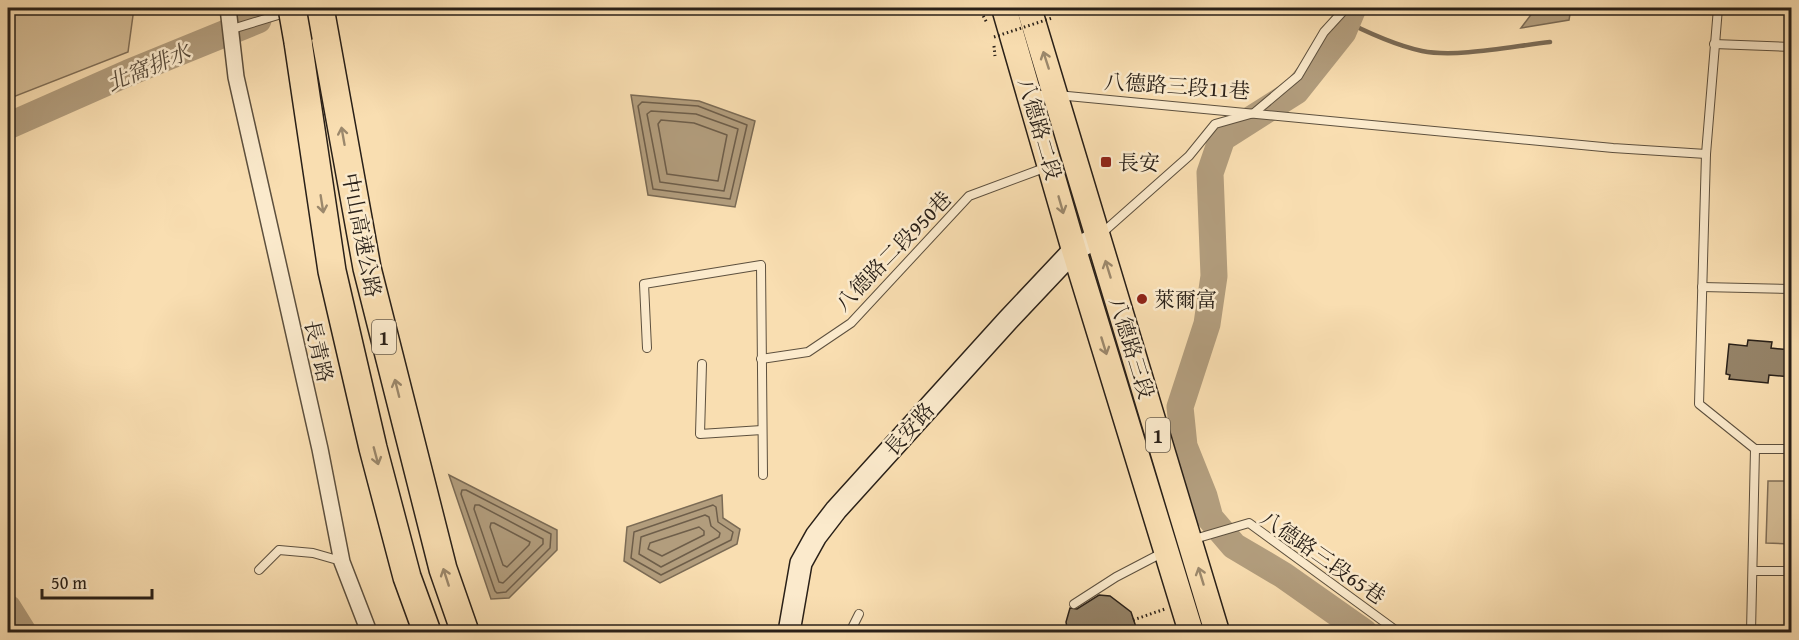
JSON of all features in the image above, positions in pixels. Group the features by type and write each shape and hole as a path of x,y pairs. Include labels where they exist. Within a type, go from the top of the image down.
{"highway":[{"name":"中山高速公路","path":"292,8 332,271 373,448 407,577 427,633"},
{"name":"中山高速公路","path":"320,8 367,268 443,569 465,633"}],"main road":[{"name":"八德路二段","path":"1004,8 1074,250"},
{"name":"八德路二段","path":"1029,8 1098,237"},
{"name":"八德路三段","path":"1098,237 1217,633"},
{"name":"八德路三段","path":"1074,250 1191,633"}],"street":[{"path":"228,8 229,30"},
{"name":"長青路","path":"229,30 236,77 320,449 342,562 369,633"},
{"name":"長安路","path":"789,633 801,563 816,536 836,510 1074,250 1098,237"}],"lane":[{"path":"229,30 303,8"},
{"path":"1346,8 1380,8"},
{"name":"八德路三段11巷","path":"1030,95 1057,95 1254,113 1298,76 1324,32 1346,8"},
{"path":"1718,8 1706,154 1699,404 1755,449 1791,449"},
{"path":"1714,44 1791,47"},
{"path":"1098,237 1188,156 1215,124 1254,113 1613,148 1706,154"},
{"name":"八德路二段950巷","path":"761,359 808,352 851,323 969,196 1051,166"},
{"path":"646,348 644,284 761,264 762,475"},
{"path":"1702,287 1791,289"},
{"path":"702,364 700,434 762,430"},
{"path":"1751,633 1755,449"},
{"name":"八德路三段65巷","path":"1190,540 1249,523 1398,633"},
{"path":"259,570 279,550 313,553 342,562"},
{"path":"1074,604 1116,577 1166,551"},
{"path":"1753,571 1791,571"},
{"path":"850,633 859,614"}],"path":[{"path":"994,37 1052,18"},
{"path":"1133,620 1182,603"}],"shaded area":[{"path":"8,8 134,8 128,52 8,99"},
{"path":"1768,481 1791,481 1791,544 1766,543"}],"water":[{"path":"1536,8 1571,8 1569,20 1521,28"},
{"path":"631,95 699,101 755,121 735,207 648,195"},
{"path":"449,475 557,530 557,550 509,598 491,599"},
{"path":"722,495 723,518 740,529 737,544 660,583 624,561 627,527"}],"building":[{"path":"1748,340 1772,342 1771,348 1791,350 1791,377 1769,375 1768,383 1729,379 1730,375 1726,374 1729,344 1747,346"},
{"path":"1099,595 1110,596 1131,612 1138,633 1068,633 1066,622 1070,608 1077,609"}],"waterway":[{"path":"1353,8 1343,32 1296,91 1222,138 1210,173 1214,276 1207,324 1180,407 1184,446 1204,496 1210,518 1234,546 1283,575 1364,632"},
{"path":"1337,17 1389,41 1436,53 1485,51 1550,42"},
{"name":"北窩排水","path":"8,126 128,73 258,20"},
{"name":"北窩排水","path":"8,608 23,632"}],"place":[{"name":"長安","path":"1106,162"},
{"name":"萊爾富","path":"1142,299"}]}
